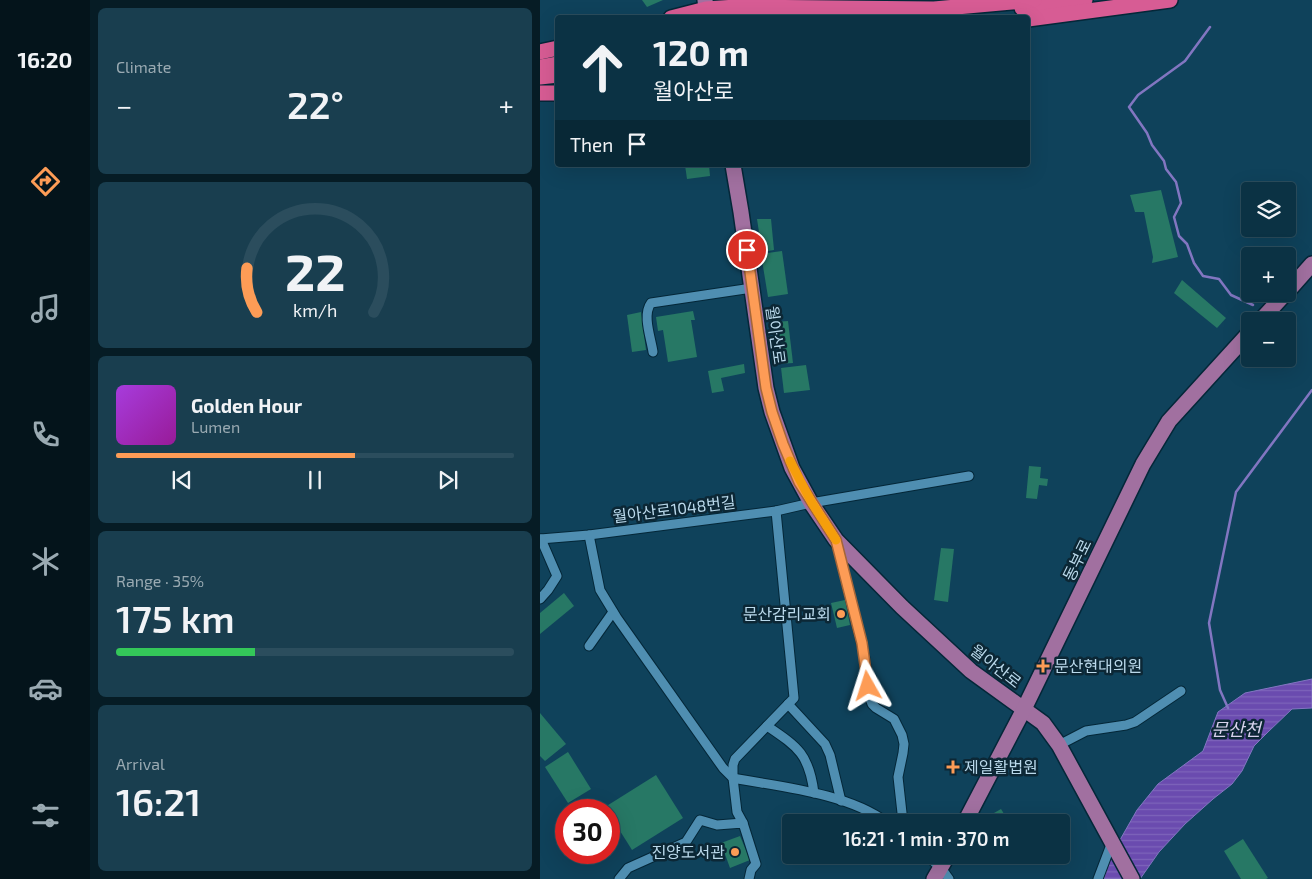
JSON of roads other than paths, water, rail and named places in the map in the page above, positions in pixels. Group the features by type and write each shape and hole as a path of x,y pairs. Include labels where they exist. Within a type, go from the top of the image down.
{"highway":[{"path":"676,15 687,7 692,0"},
{"path":"970,15 1085,0"},
{"path":"1030,25 1138,4 1170,0"},
{"path":"681,15 730,3 934,9 1029,7 1099,12"},
{"path":"540,52 555,49"},
{"path":"540,67 555,64"},
{"path":"540,77 555,75"},
{"path":"540,93 555,93"}],"main road":[{"name":"월아산로","path":"733,167 742,212 766,388 772,412 792,468 836,540 902,608 971,671 1042,723 1059,745 1132,879"},
{"path":"1296,281 1312,264"},
{"path":"1268,312 1277,302"},
{"name":"동부로","path":"969,814 1024,709 1143,464 1169,421 1241,342"}],"street":[{"path":"653,352 647,315 647,308 651,303 752,288"},
{"path":"812,503 969,476"},
{"name":"월아산로1048번길","path":"540,539 589,535 776,511 812,503"},
{"path":"749,879 751,870 756,864 743,824 737,812 733,765 735,759 794,698 776,511"},
{"path":"589,535 600,590 716,759 733,778 829,796 874,814"},
{"path":"540,539 557,576 540,599"},
{"path":"836,540 865,658 869,696 876,708 894,719 902,735 904,744 898,777 902,814"},
{"path":"589,646 614,612"},
{"path":"1059,745 1086,731 1126,726 1181,691"},
{"path":"788,704 825,744 830,755 841,801"},
{"path":"767,726 792,743 802,755 812,777 814,793"},
{"path":"619,879 628,868 686,842 700,820 718,825 743,824"},
{"path":"1098,879 1112,842"}],"water":[{"name":"문산천","path":"1312,679 1312,708 1292,709 1268,732 1254,746 1242,771 1232,784 1185,824 1159,852 1140,879 1104,879 1108,861 1137,810 1158,784 1203,751 1218,712 1245,693"}],"waterway":[{"path":"1210,27 1185,61 1138,95 1129,107 1164,161 1166,169 1176,182 1181,203 1174,217 1179,236 1187,244 1194,263 1203,276 1219,279 1231,295 1253,305"},
{"name":"문산천","path":"1228,708 1220,690 1209,623 1236,492 1312,390"}],"place":[{"name":"문산감리교회","path":"841,614"},
{"name":"문산현대의원","path":"1043,666"},
{"name":"제일활법원","path":"953,767"},
{"name":"진양도서관","path":"735,852"}]}
